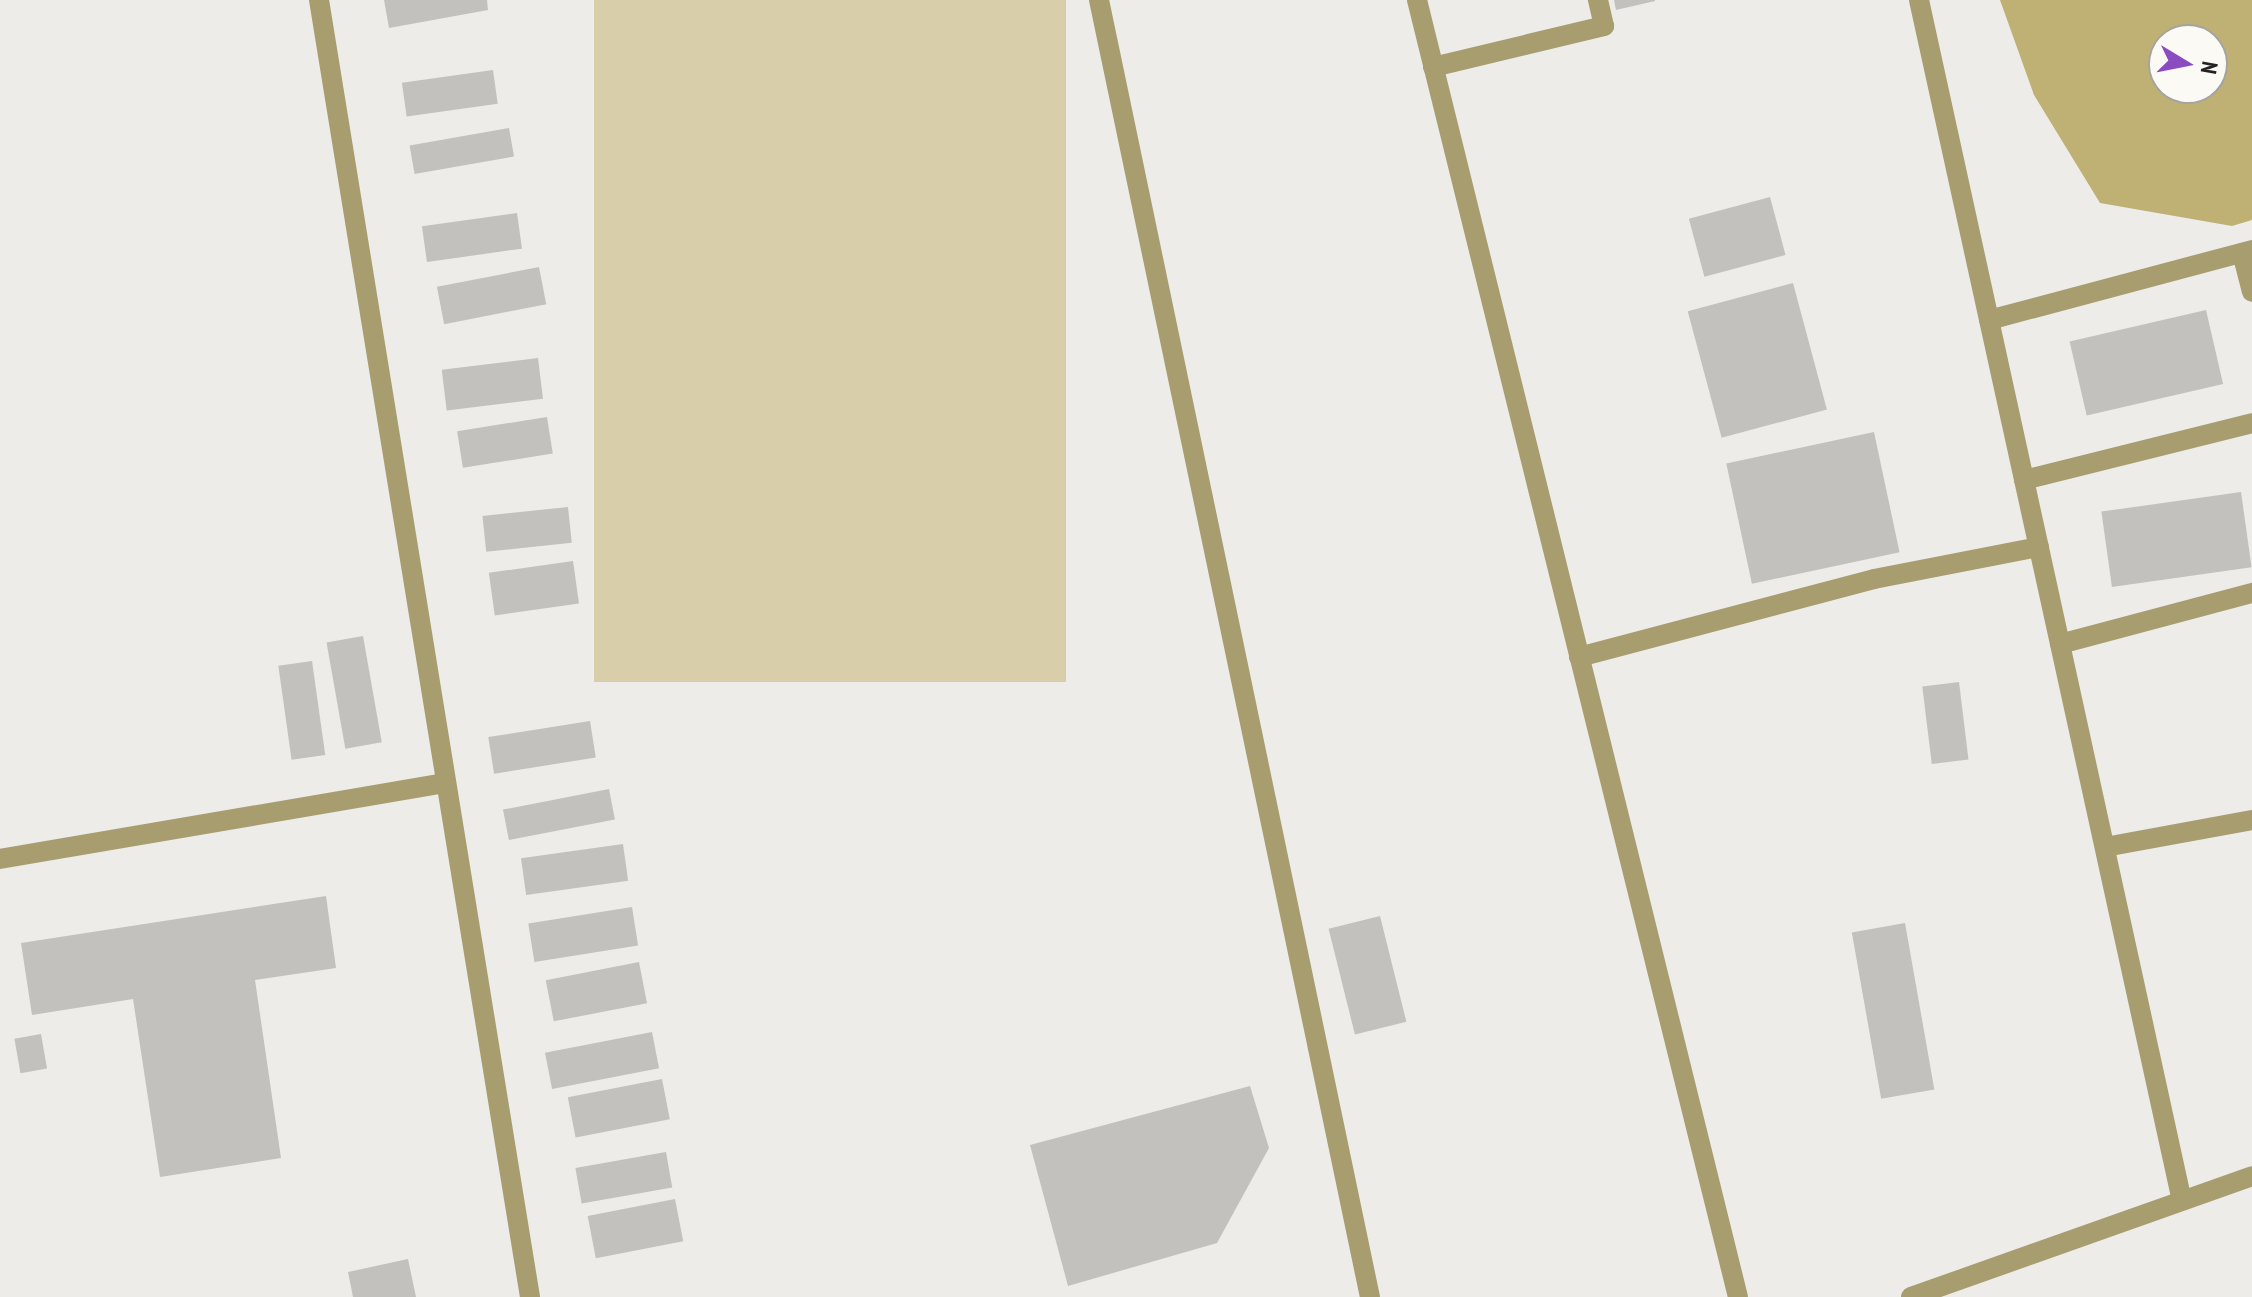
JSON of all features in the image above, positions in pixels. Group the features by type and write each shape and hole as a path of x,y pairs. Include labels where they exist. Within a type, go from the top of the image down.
{"lane":[{"path":"319,0 530,1297"},
{"path":"1099,0 1370,1297"},
{"path":"1417,0 1738,1297"},
{"path":"1433,67 1604,26 1598,0"},
{"path":"1919,0 2182,1201"},
{"path":"1989,320 2247,251 2252,292"},
{"path":"2024,480 2252,423"},
{"path":"1579,657 1874,579 2039,547"},
{"path":"2060,644 2252,593"},
{"path":"0,859 446,783"},
{"path":"2105,847 2252,820"},
{"path":"1911,1297 2252,1176"}],"shaded area":[{"path":"594,0 1066,0 1066,682 594,682"},
{"path":"2000,0 2252,0 2252,220 2232,226 2100,203 2034,95"}],"building":[{"path":"384,0 487,0 488,10 389,28"},
{"path":"1614,0 1655,0 1655,1 1616,10"},
{"path":"493,70 498,104 407,116 402,83"},
{"path":"509,128 514,157 415,174 410,146"},
{"path":"1770,197 1786,255 1704,277 1689,219"},
{"path":"517,213 522,249 427,262 422,226"},
{"path":"539,267 546,304 444,324 437,287"},
{"path":"1793,283 1827,410 1722,438 1688,311"},
{"path":"2206,310 2223,384 2087,416 2070,341"},
{"path":"538,358 543,399 447,411 442,370"},
{"path":"547,417 553,454 463,468 457,431"},
{"path":"1874,432 1900,552 1752,584 1726,463"},
{"path":"2241,492 2252,567 2112,587 2101,512"},
{"path":"568,507 572,543 486,552 482,516"},
{"path":"573,561 579,604 495,615 489,573"},
{"path":"363,636 382,742 345,749 327,642"},
{"path":"312,661 325,755 292,760 278,666"},
{"path":"1959,682 1969,759 1932,764 1922,687"},
{"path":"590,721 596,758 494,774 488,737"},
{"path":"609,789 615,819 509,840 503,810"},
{"path":"623,844 628,881 526,895 521,858"},
{"path":"326,896 336,968 255,980 281,1158 160,1177 133,999 32,1015 21,943"},
{"path":"632,907 638,946 534,962 528,923"},
{"path":"1380,916 1406,1022 1355,1035 1329,929"},
{"path":"1905,923 1934,1089 1881,1099 1852,932"},
{"path":"639,962 647,1003 554,1021 546,980"},
{"path":"652,1032 659,1068 552,1089 545,1053"},
{"path":"41,1034 47,1068 20,1073 14,1039"},
{"path":"662,1079 670,1119 576,1138 568,1097"},
{"path":"1250,1086 1269,1148 1217,1243 1068,1286 1030,1145"},
{"path":"666,1152 672,1187 582,1203 575,1168"},
{"path":"675,1199 683,1241 596,1258 588,1216"},
{"path":"408,1259 416,1297 353,1297 348,1272"}]}
